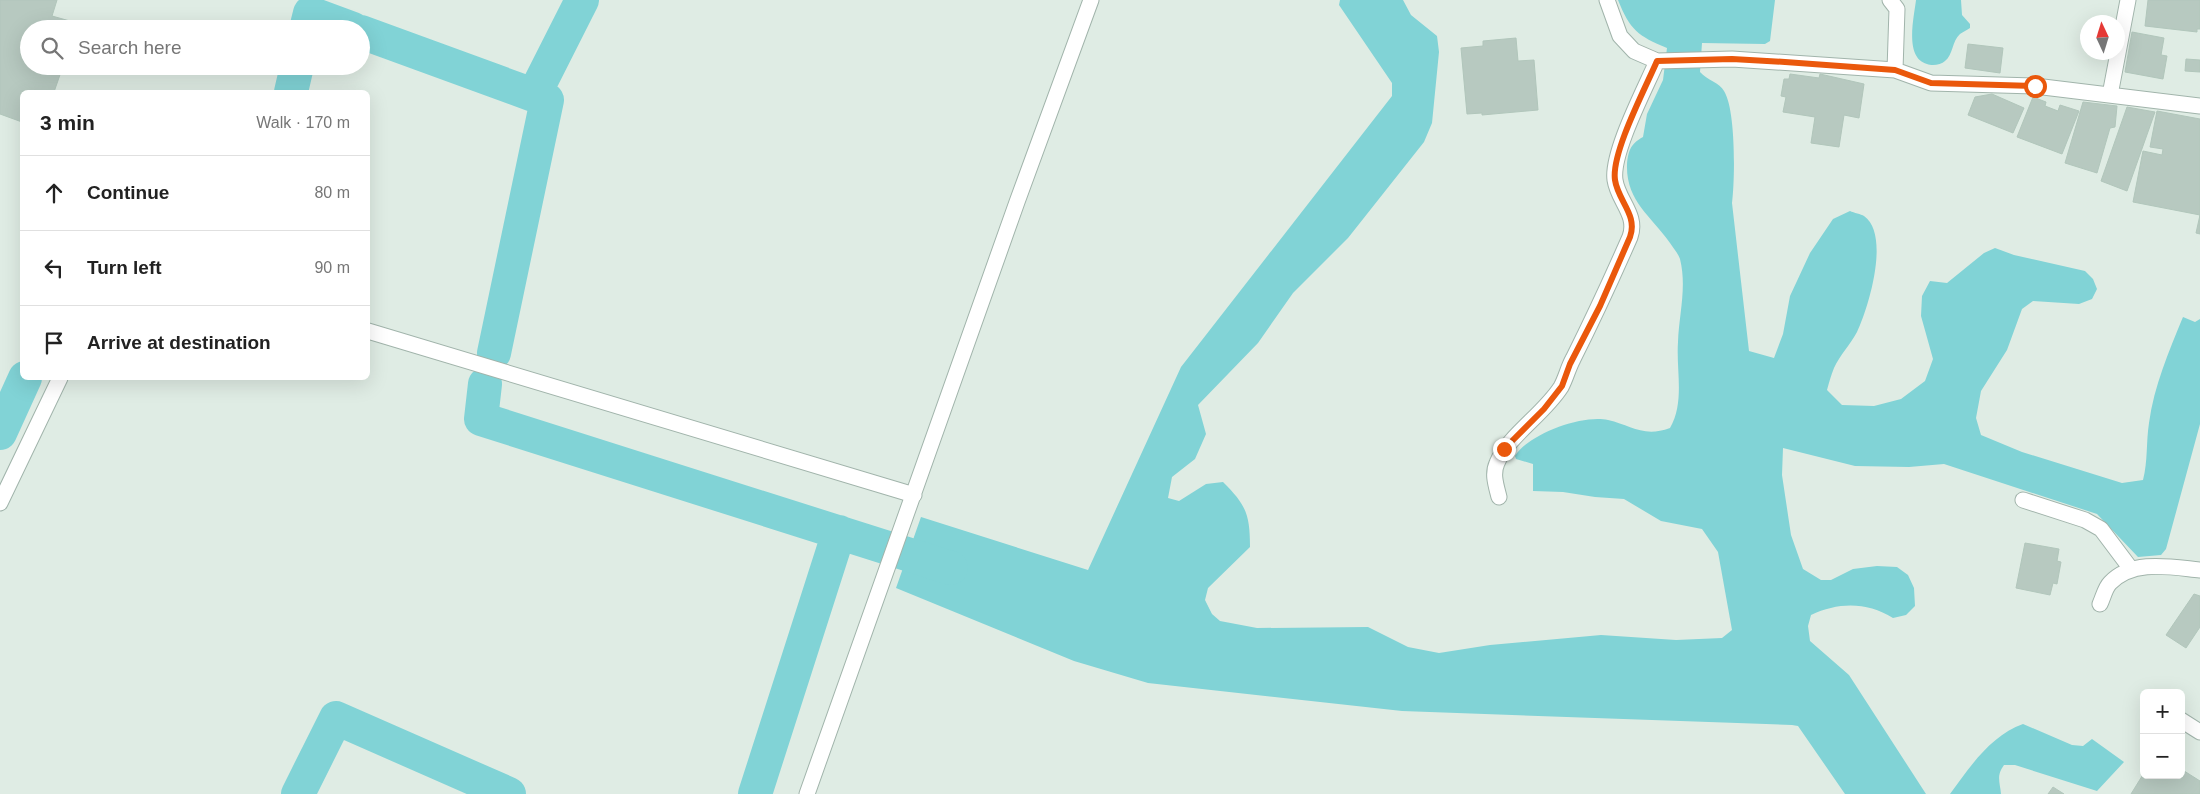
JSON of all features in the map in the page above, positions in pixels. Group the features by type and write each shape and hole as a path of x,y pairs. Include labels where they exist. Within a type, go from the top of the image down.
{"street":[{"path":"806,794 1091,0"},
{"path":"1607,0 1620,36 1634,51 1657,61 1732,59 1895,70 1931,83 2035,86 2200,106"},
{"path":"2110,95 2128,0"},
{"path":"1895,3 1895,70"},
{"path":"1498,497 1494,480 1496,464 1504,449 1544,409 1562,386 1570,364 1600,306 1634,227 1615,179 1618,158 1657,61"},
{"path":"370,332 914,495"},
{"path":"0,504 59,380"},
{"path":"2023,500 2084,520 2101,529 2131,569"},
{"path":"2100,604 2109,584 2131,569 2158,566 2200,570"},
{"path":"2185,723 2200,732"}],"water":[{"path":"1340,0 1403,0 1411,15 1437,36 1439,52 1432,123 1424,142 1348,238 1293,293 1258,343 1198,405 1206,434 1195,459 1172,477 1168,498 1179,501 1206,484 1223,482 1242,504 1248,518 1250,547 1208,588 1205,600 1212,614 1220,621 1257,628 1368,627 1408,647 1439,653 1490,645 1601,635 1676,640 1722,638 1732,630 1718,552 1702,529 1661,521 1624,499 1563,492 1533,491 1533,464 1516,459 1515,456 1532,440 1544,433 1571,423 1597,419 1608,420 1638,430 1652,432 1670,428 1675,418 1679,397 1678,342 1683,290 1682,269 1677,253 1635,198 1628,178 1627,165 1630,149 1635,142 1643,137 1647,114 1663,80 1667,48 1649,40 1636,31 1618,0 1775,0 1770,41 1765,44 1702,43 1700,72 1722,88 1728,100 1731,113 1734,162 1732,203 1749,351 1774,358 1783,334 1790,296 1810,253 1833,219 1850,211 1864,216 1872,225 1876,239 1877,255 1867,307 1857,332 1836,363 1827,390 1842,405 1874,406 1901,399 1925,381 1933,359 1921,316 1922,296 1930,281 1947,283 1984,253 1995,248 2014,255 2085,271 2093,279 2097,289 2092,299 2079,304 2033,301 2022,309 2007,350 1981,391 1976,418 1981,435 2022,452 2122,483 2143,480 2151,409 2172,343 2183,317 2195,322 2200,319 2200,424 2166,549 2161,555 2138,557 2097,514 1944,464 1909,467 1855,466 1783,448 1782,475 1791,535 1803,569 1821,580 1831,580 1853,569 1877,566 1897,567 1908,575 1914,588 1915,606 1906,615 1893,618 1873,609 1842,606 1811,615 1808,626 1810,641 1849,675 1926,794 1845,794 1798,726 1792,725 1402,711 1148,683 1074,661 896,588 921,517 1088,570 1181,367 1392,96 1392,83 1339,5"},
{"path":"1916,0 1961,0 1962,15 1970,24 1970,28 1957,37 1950,55 1941,63 1927,64 1915,54 1912,36"},
{"path":"2023,724 2072,745 2083,746 2092,739 2124,762 2097,791 2015,765 2004,765 1999,776 2001,794 1950,794 1973,763 1991,744 2011,729"}],"building":[{"path":"0,0 57,0 52,16 66,20 20,20 20,75 60,75 55,90 20,90 20,121 0,114"},
{"path":"2148,0 2200,0 2200,29 2197,29 2197,32 2145,26"},
{"path":"2132,32 2164,38 2161,55 2167,56 2163,79 2125,72"},
{"path":"1516,38 1518,61 1534,60 1538,110 1482,115 1482,113 1467,114 1461,48 1483,46 1483,41"},
{"path":"1968,44 2003,48 2000,73 1965,68"},
{"path":"2186,59 2200,60 2200,72 2185,71"},
{"path":"1790,74 1819,78 1820,74 1864,84 1859,118 1844,115 1839,147 1811,143 1815,117 1783,112 1786,97 1781,96 1784,79 1789,79"},
{"path":"1992,94 2024,108 2013,133 1968,115 1975,97"},
{"path":"2033,97 2046,102 2045,106 2058,111 2060,105 2079,111 2062,154 2017,137"},
{"path":"2083,102 2117,106 2115,127 2110,128 2097,173 2065,163"},
{"path":"2127,107 2155,112 2127,191 2101,181"},
{"path":"2157,111 2200,119 2200,215 2133,202 2143,151 2162,155 2163,149 2150,147"},
{"path":"2200,215 2200,234 2196,233"},
{"path":"2025,543 2059,549 2057,561 2061,562 2057,584 2053,583 2050,595 2016,588"},
{"path":"2194,594 2200,596 2200,627 2186,648 2166,635"},
{"path":"2185,772 2200,781 2200,794 2131,794 2140,779 2185,779"},
{"path":"2053,787 2064,794 2048,794"}],"waterway":[{"path":"534,95 582,0"},
{"path":"308,20 310,13 329,20"},
{"path":"370,35 547,100 494,353"},
{"path":"291,90 295,75"},
{"path":"0,433 24,380"},
{"path":"485,384 481,419 951,568"},
{"path":"755,794 839,532"},
{"path":"298,794 336,718 509,794"}],"route":[{"path":"1504,449 1544,409 1562,386 1570,364 1600,306 1634,227 1615,179 1618,158 1626,134 1657,61 1732,59 1785,62 1895,70 1931,83 2035,86"}]}
